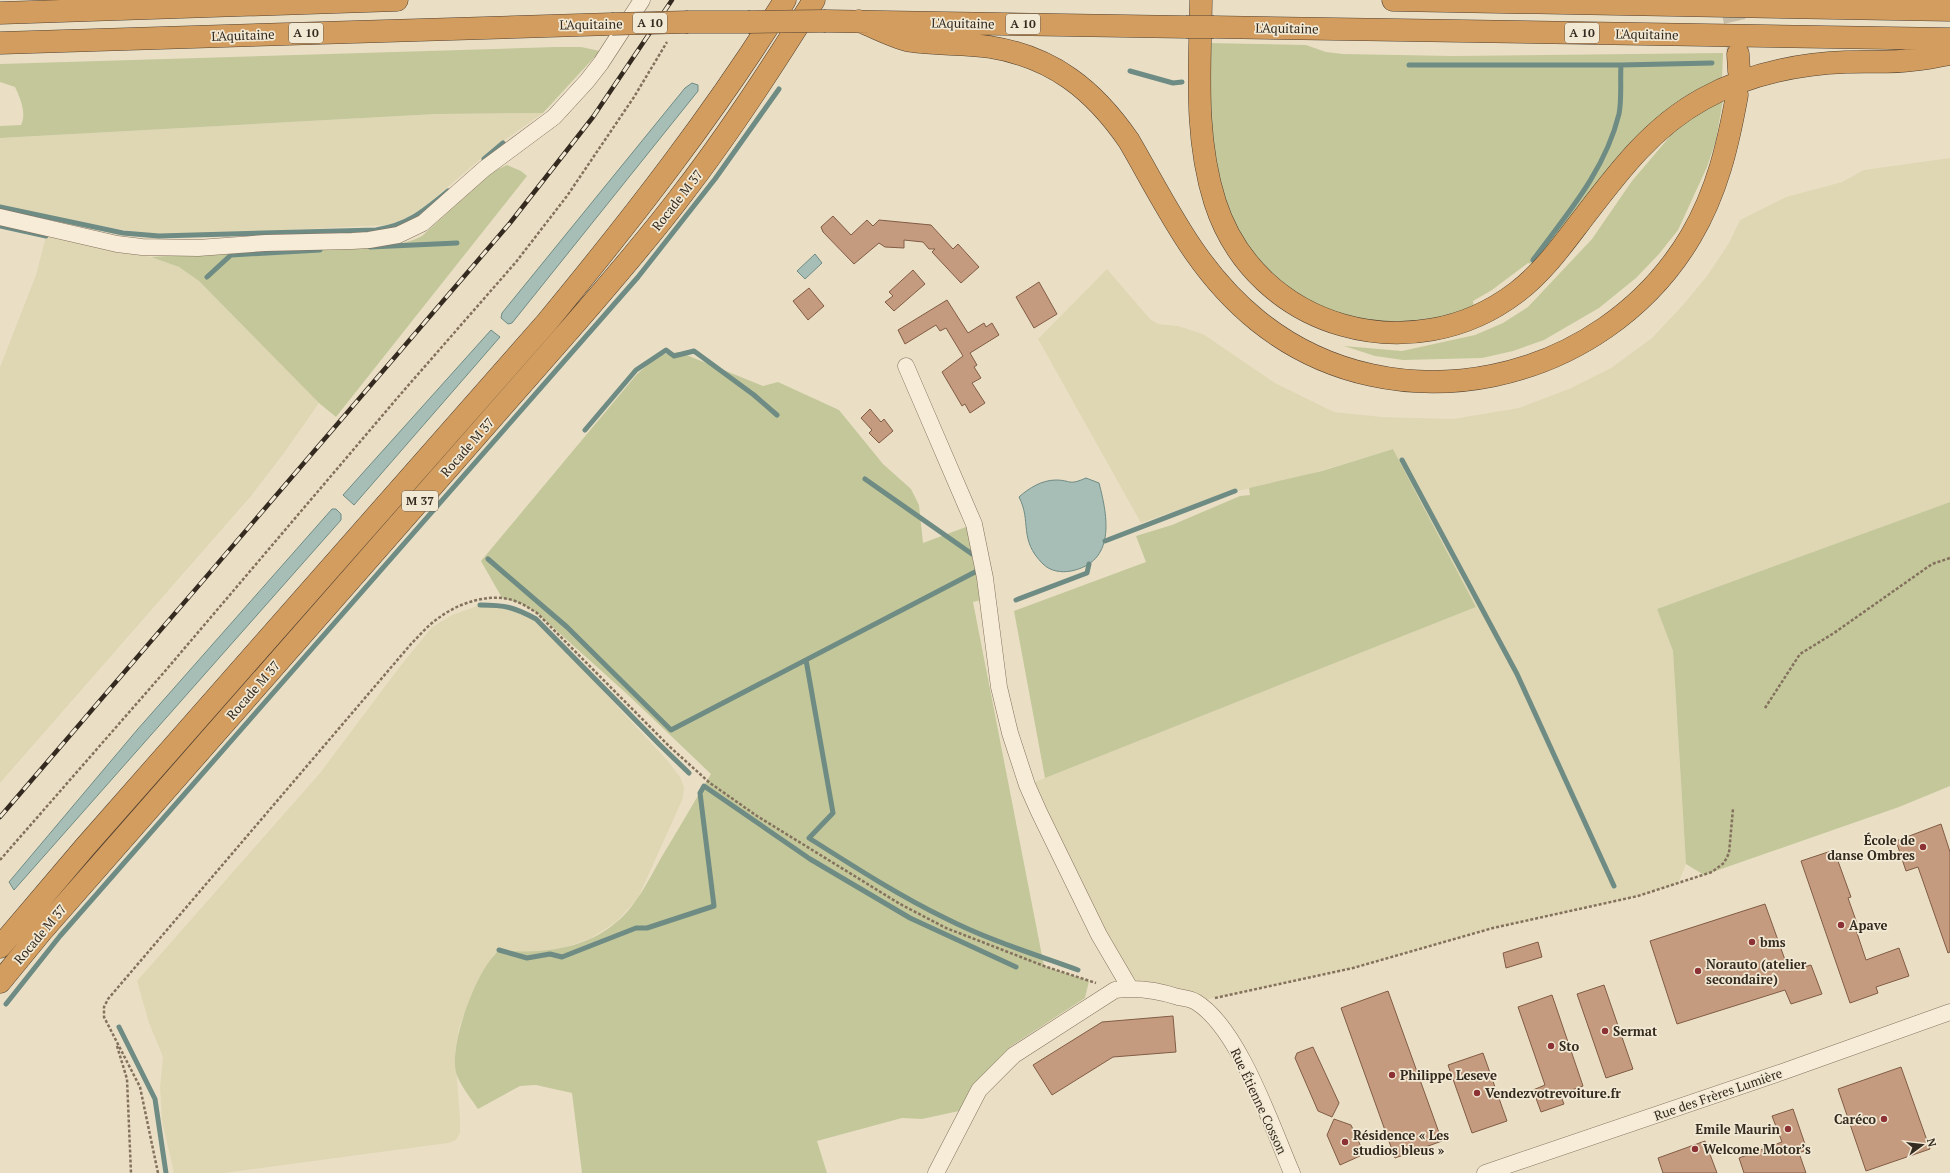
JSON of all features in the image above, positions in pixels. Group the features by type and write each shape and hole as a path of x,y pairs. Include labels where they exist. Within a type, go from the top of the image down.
{"highway":[{"path":"229,5 255,0"},
{"path":"0,13 398,0"},
{"name":"Rocade M 37","path":"0,947 561,304 682,153 751,55 785,0"},
{"name":"Rocade M 37","path":"0,982 61,908 626,264 683,193 734,124 773,66 814,0"},
{"path":"1201,0 1199,90 1200,134 1205,169 1216,205 1227,231 1241,255 1257,274 1275,290 1301,308 1328,321 1356,329 1384,333 1409,333 1454,325 1497,305 1518,291 1551,259 1611,181 1647,140 1668,122 1704,98 1749,78 1776,70 1820,63 1909,61 1950,54"},
{"name":"A 10","path":"1393,0 1783,4 1950,10"},
{"name":"L'Aquitaine","path":"0,43 612,24 826,21 1950,39"},
{"path":"859,21 910,41 964,44 1030,56 1063,73 1084,89 1102,106 1118,125 1129,141 1187,244 1206,270 1259,322 1285,340 1314,355 1345,367 1371,374 1421,382 1466,381 1520,370 1548,360 1577,346 1603,330 1629,310 1673,263 1691,237 1708,205 1720,172 1730,137 1737,96"}],"street":[{"path":"0,217 116,244 148,248 198,248 265,243 352,241 369,240 398,235 423,223 493,162 524,141 554,117 587,81 642,0"},
{"path":"906,366 974,524 985,578 1000,693 1010,733 1027,785 1038,812 1100,935 1122,989"},
{"path":"936,1173 979,1090 1014,1055 1058,1025 1122,989 1148,989 1195,1002"},
{"name":"Rue Étienne Cosson","path":"1195,1002 1208,1013 1234,1045 1248,1072 1292,1173"},
{"name":"Rue des Frères Lumière","path":"1485,1173 1785,1071 1950,1012"}],"path":[{"path":"0,860 166,670 394,402 516,262 571,190 634,97 671,36"},
{"path":"1765,708 1800,654 1902,586 1932,564 1950,558"},
{"path":"158,1173 140,1087 104,1016 108,999 411,644 439,618 454,608 470,602 502,598 522,604 536,613 670,748 710,783 757,816 900,904 946,928 1044,966 1122,989"},
{"path":"1195,1002 1353,968 1493,928 1638,896 1712,872 1724,863 1728,853 1733,809"},
{"path":"114,1036 124,1063 127,1079 131,1173"}],"shaded area":[{"path":"543,113 492,149 422,209 404,219 388,225 159,236 0,208 0,138 436,114"},
{"path":"1950,158 1950,502 1657,609 1673,651 1686,864 1678,884 1638,896 1493,928 1353,968 1195,1002 1148,989 1129,974 1027,785 1476,607 1393,449 1304,476 1220,495 1141,523 1038,339 1107,269 1150,319 1158,324 1178,326 1203,334 1275,383 1334,412 1382,417 1453,419 1519,408 1569,389 1611,368 1652,338 1682,306 1707,276 1729,243 1740,220 1786,197 1842,182 1864,170"},
{"path":"46,236 116,248 151,257 179,267 199,281 319,403 284,453 251,496 0,783 0,367 36,275"},
{"path":"480,605 502,605 516,608 536,619 668,761 680,777 684,787 683,798 638,898 616,922 591,938 558,950 521,952 499,950 493,955 471,996 459,1028 455,1052 460,1133 456,1140 448,1143 224,1173 174,1173 162,1121 160,1087 163,1057 149,1023 137,981 320,773 398,669 432,627 452,615"}],"green space":[{"path":"1207,43 1306,45 1326,52 1343,54 1453,56 1723,53 1722,79 1537,265 1528,263 1492,290 1473,301 1474,310 1433,323 1356,323 1288,292 1235,233 1209,159"},
{"path":"581,47 600,51 543,113 436,114 0,138 0,126 21,125 23,120 23,111 15,87 0,82 0,64"},
{"path":"1723,100 1716,140 1707,167 1678,230 1659,254 1636,278 1599,308 1544,340 1513,351 1482,358 1403,360 1375,356 1344,346 1402,351 1475,335 1503,323 1528,307 1592,239 1632,181 1672,134 1700,112"},
{"path":"507,165 521,171 527,176 336,417 319,403 199,281 179,267 151,257 306,247 366,247 395,245 422,236 492,172"},
{"path":"679,352 763,386 778,382 839,410 883,464 911,489 919,505 923,543 974,524 988,598 973,602 1044,966 1089,981 1085,998 1011,1046 976,1082 959,1111 922,1119 902,1118 817,1141 827,1173 582,1173 572,1093 536,1085 520,1086 478,1109 462,1086 456,1072 455,1059 457,1043 467,1007 482,973 499,950 551,950 585,941 600,934 614,924 627,912 641,893 711,774 626,693 537,613 522,604 502,598 481,561 637,374 659,355"},
{"path":"1393,449 1476,607 1045,778 1014,611 1146,562 1136,536 1172,525 1240,496 1250,495 1249,488 1322,471"},
{"path":"1950,502 1950,786 1899,807 1704,875 1686,864 1673,651 1657,609"}],"water":[{"path":"692,83 698,85 698,91 512,323 508,324 501,318 502,313 685,88"},
{"path":"815,254 822,263 805,279 797,271"},
{"path":"491,330 500,337 354,505 343,495"},
{"path":"1086,478 1099,483 1102,496 1106,523 1102,548 1096,558 1085,566 1067,572 1052,570 1043,564 1035,555 1028,538 1025,514 1019,497 1031,488 1046,481 1061,480 1073,482"},
{"path":"332,509 336,509 341,514 341,520 14,890 9,882 137,730"}],"building":[{"path":"833,216 851,235 867,220 873,226 879,220 931,225 953,249 958,244 979,267 961,283 932,252 935,249 929,249 923,242 904,240 904,248 885,247 879,243 854,264 823,232 821,227"},
{"path":"913,270 925,284 894,311 885,302 893,296 889,292"},
{"path":"1039,282 1057,314 1034,328 1016,297"},
{"path":"809,288 824,306 808,320 793,301"},
{"path":"947,300 968,333 984,323 986,327 992,323 999,335 970,353 977,365 974,367 981,378 972,383 985,403 970,413 965,404 962,406 942,372 963,356 946,328 940,331 936,325 905,344 898,330"},
{"path":"870,409 881,422 884,419 893,431 879,443 869,433 872,430 861,418"},
{"path":"1941,824 1950,852 1950,952 1948,953 1918,867 1906,871 1896,841"},
{"name":"Apave","path":"1834,850 1851,897 1848,898 1859,929 1856,930 1866,960 1899,948 1909,976 1876,987 1878,993 1850,1003 1801,861"},
{"path":"1765,904 1789,971 1811,965 1822,994 1791,1004 1785,990 1677,1024 1650,941"},
{"path":"1538,942 1542,957 1506,968 1503,953"},
{"name":"Sermat","path":"1604,985 1633,1069 1606,1078 1577,994"},
{"name":"Philippe Leseve","path":"1388,991 1442,1141 1395,1158 1341,1008"},
{"name":"Sto","path":"1552,995 1583,1086 1560,1094 1564,1104 1541,1112 1533,1090 1545,1085 1518,1007"},
{"path":"1173,1016 1176,1052 1113,1057 1052,1095 1033,1065 1102,1022"},
{"path":"1313,1047 1339,1103 1332,1117 1318,1111 1295,1058 1297,1053"},
{"name":"Vendezvotrevoiture.fr","path":"1483,1053 1507,1121 1472,1133 1448,1065"},
{"name":"Caréco","path":"1901,1067 1930,1149 1866,1171 1838,1089"},
{"name":"Emile Maurin","path":"1793,1109 1807,1150 1799,1153 1806,1173 1744,1173 1739,1158 1782,1142 1772,1116"},
{"name":"Résidence « Les studios bleus »","path":"1334,1119 1351,1125 1363,1151 1360,1156 1340,1165 1327,1135"},
{"name":"Welcome Motor’s","path":"1705,1141 1717,1173 1663,1173 1658,1158"}],"waterway":[{"path":"1621,65 1712,63"},
{"path":"1409,65 1621,65 1619,114 1613,135 1595,173 1584,191 1533,260"},
{"path":"1130,71 1173,83 1182,82"},
{"path":"6,1004 60,936 638,277 715,179 779,89"},
{"path":"484,159 503,143"},
{"path":"0,207 123,233 159,236 376,230 407,221 423,211 448,191"},
{"path":"0,226 46,236"},
{"path":"370,247 457,243"},
{"path":"207,277 231,255 320,250"},
{"path":"585,430 636,370 666,350 674,356 694,351 754,395 777,415"},
{"path":"1402,460 1517,674 1614,886"},
{"path":"865,479 972,554"},
{"path":"1105,541 1235,491"},
{"path":"488,559 567,627 671,730 977,571"},
{"path":"1016,600 1087,573 1089,564"},
{"path":"480,605 509,608 536,619 689,773"},
{"path":"806,660 833,813 809,838 893,890 961,926 994,940 1078,970"},
{"path":"499,950 527,958 550,954 562,957 636,928 647,928 714,906 700,793 704,786 810,859 910,918 1016,967"},
{"path":"119,1027 155,1099 166,1173"}],"tunnel":[{"path":"1730,0 1736,27 1738,54"}],"railway":[{"path":"0,817 510,223 593,117 672,0"}],"place":[{"name":"École de danse Ombres","path":"1923,847"},
{"name":"Apave","path":"1841,925"},
{"name":"bms","path":"1752,942"},
{"name":"Norauto (atelier secondaire)","path":"1698,971"},
{"name":"Sermat","path":"1605,1031"},
{"name":"Sto","path":"1551,1046"},
{"name":"Philippe Leseve","path":"1392,1075"},
{"name":"Vendezvotrevoiture.fr","path":"1477,1093"},
{"name":"Caréco","path":"1884,1119"},
{"name":"Emile Maurin","path":"1788,1129"},
{"name":"Résidence « Les studios bleus »","path":"1345,1142"},
{"name":"Welcome Motor’s","path":"1695,1149"}]}
